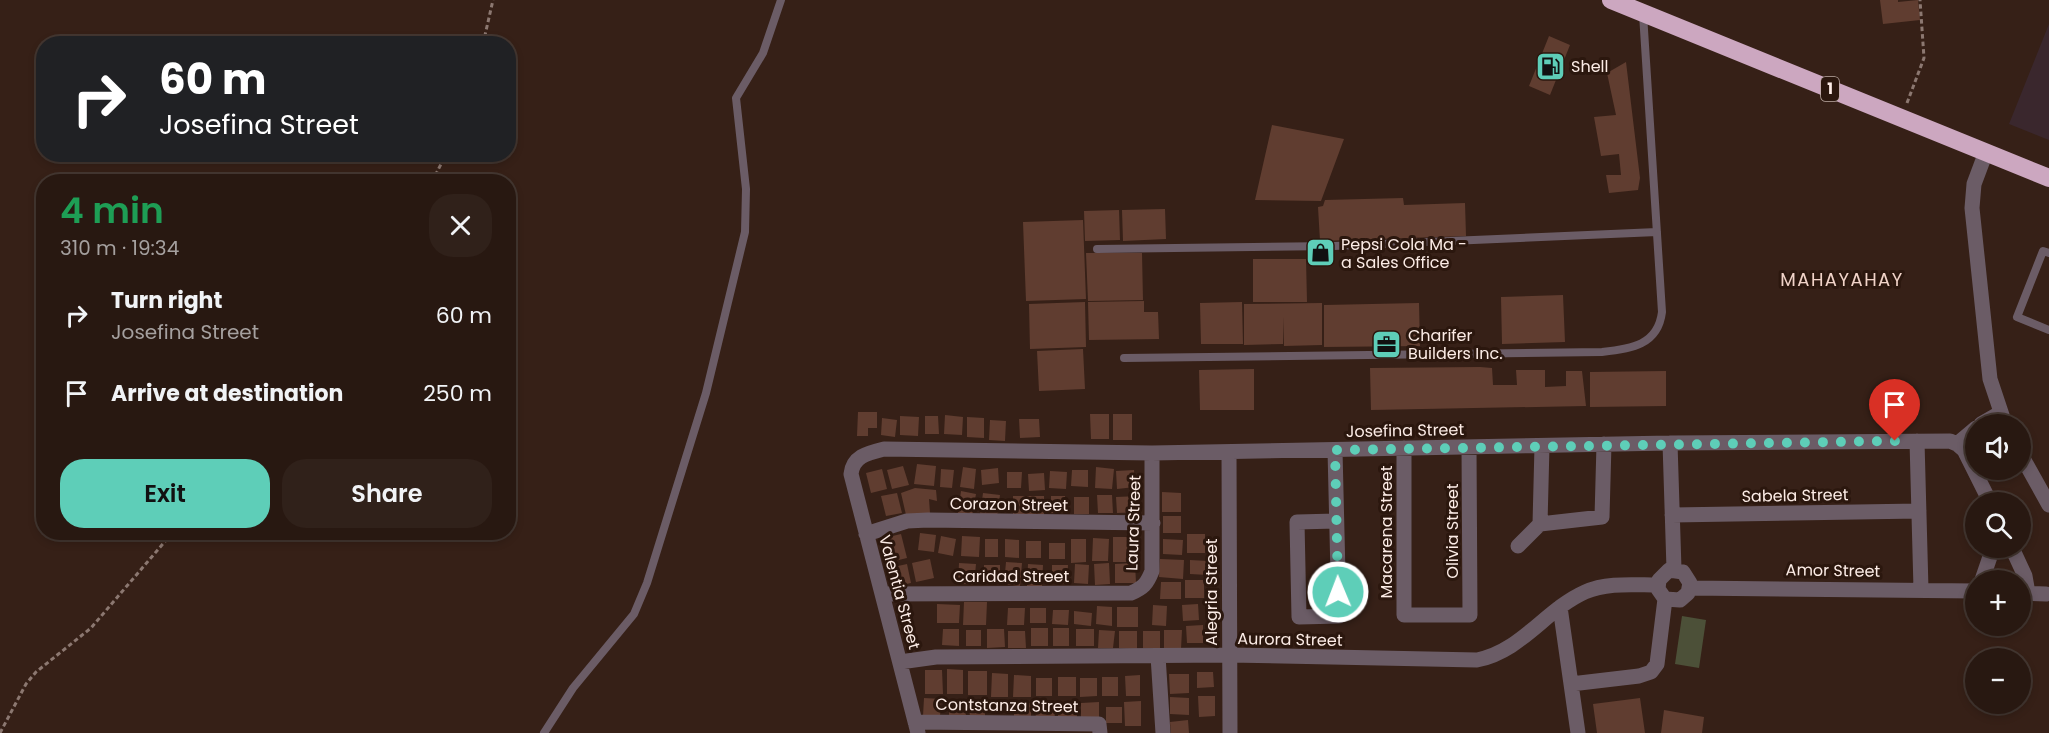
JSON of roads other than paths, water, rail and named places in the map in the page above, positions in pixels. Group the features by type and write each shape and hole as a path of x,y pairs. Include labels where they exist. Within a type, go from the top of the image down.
{"highway":[{"name":"1","path":"1611,0 2049,178"}],"street":[{"path":"1986,152 1974,184 1972,208 1990,379 2000,414"},
{"path":"1917,441 1921,589"},
{"name":"Josefina Street","path":"856,461 862,456 884,449 1152,453 1604,444 1917,441 1965,449"},
{"path":"1670,443 1674,569"},
{"path":"1518,546 1540,524 1602,517 1604,444"},
{"path":"1540,524 1542,446"},
{"name":"Olivia Street","path":"1404,615 1470,615 1469,447"},
{"name":"Macarena Street","path":"1404,448 1404,615"},
{"path":"1335,450 1339,616 1299,617 1297,522 1336,521"},
{"name":"Alegria Street","path":"1229,452 1230,733"},
{"name":"Laura Street","path":"1139,590 1148,583 1152,571 1152,453"},
{"name":"Valentia Street","path":"856,461 851,474 917,728"},
{"path":"2031,473 2049,505"},
{"name":"Sabela Street","path":"1672,515 1919,511"},
{"name":"Corazon Street","path":"866,534 907,521 928,520 974,523 1153,523"},
{"path":"1571,684 1639,676 1651,672 1657,664 1661,592 1665,572 1674,569 1686,575 1690,588 1680,600 1661,592"},
{"name":"Aurora Street","path":"900,662 936,657 1158,656 1478,660 1506,651 1560,607 1598,588 1661,592"},
{"name":"Amor Street","path":"1690,588 1965,591"},
{"name":"Caridad Street","path":"882,594 1131,593 1139,590"},
{"path":"2031,593 2046,594"},
{"path":"1560,607 1578,733"},
{"path":"1158,656 1163,733"},
{"name":"Contstanza Street","path":"917,728 1100,729"}],"lane":[{"path":"544,733 573,688 634,614 648,583 711,373 745,232 746,189 736,98 763,53 781,0"},
{"path":"1124,358 1434,356 1624,350 1643,344 1654,336 1660,324 1657,232 1643,13"},
{"path":"1097,249 1334,246 1657,232"},
{"path":"2049,254 2043,251 2017,317 2049,330"}],"place":[{"name":"Shell","path":"1550,66"},
{"name":"Pepsi Cola Ma - a Sales Office","path":"1320,253"},
{"name":"Charifer Builders Inc.","path":"1387,344"}],"district":[{"name":"MAHAYAHAY","path":"1842,280"}]}
